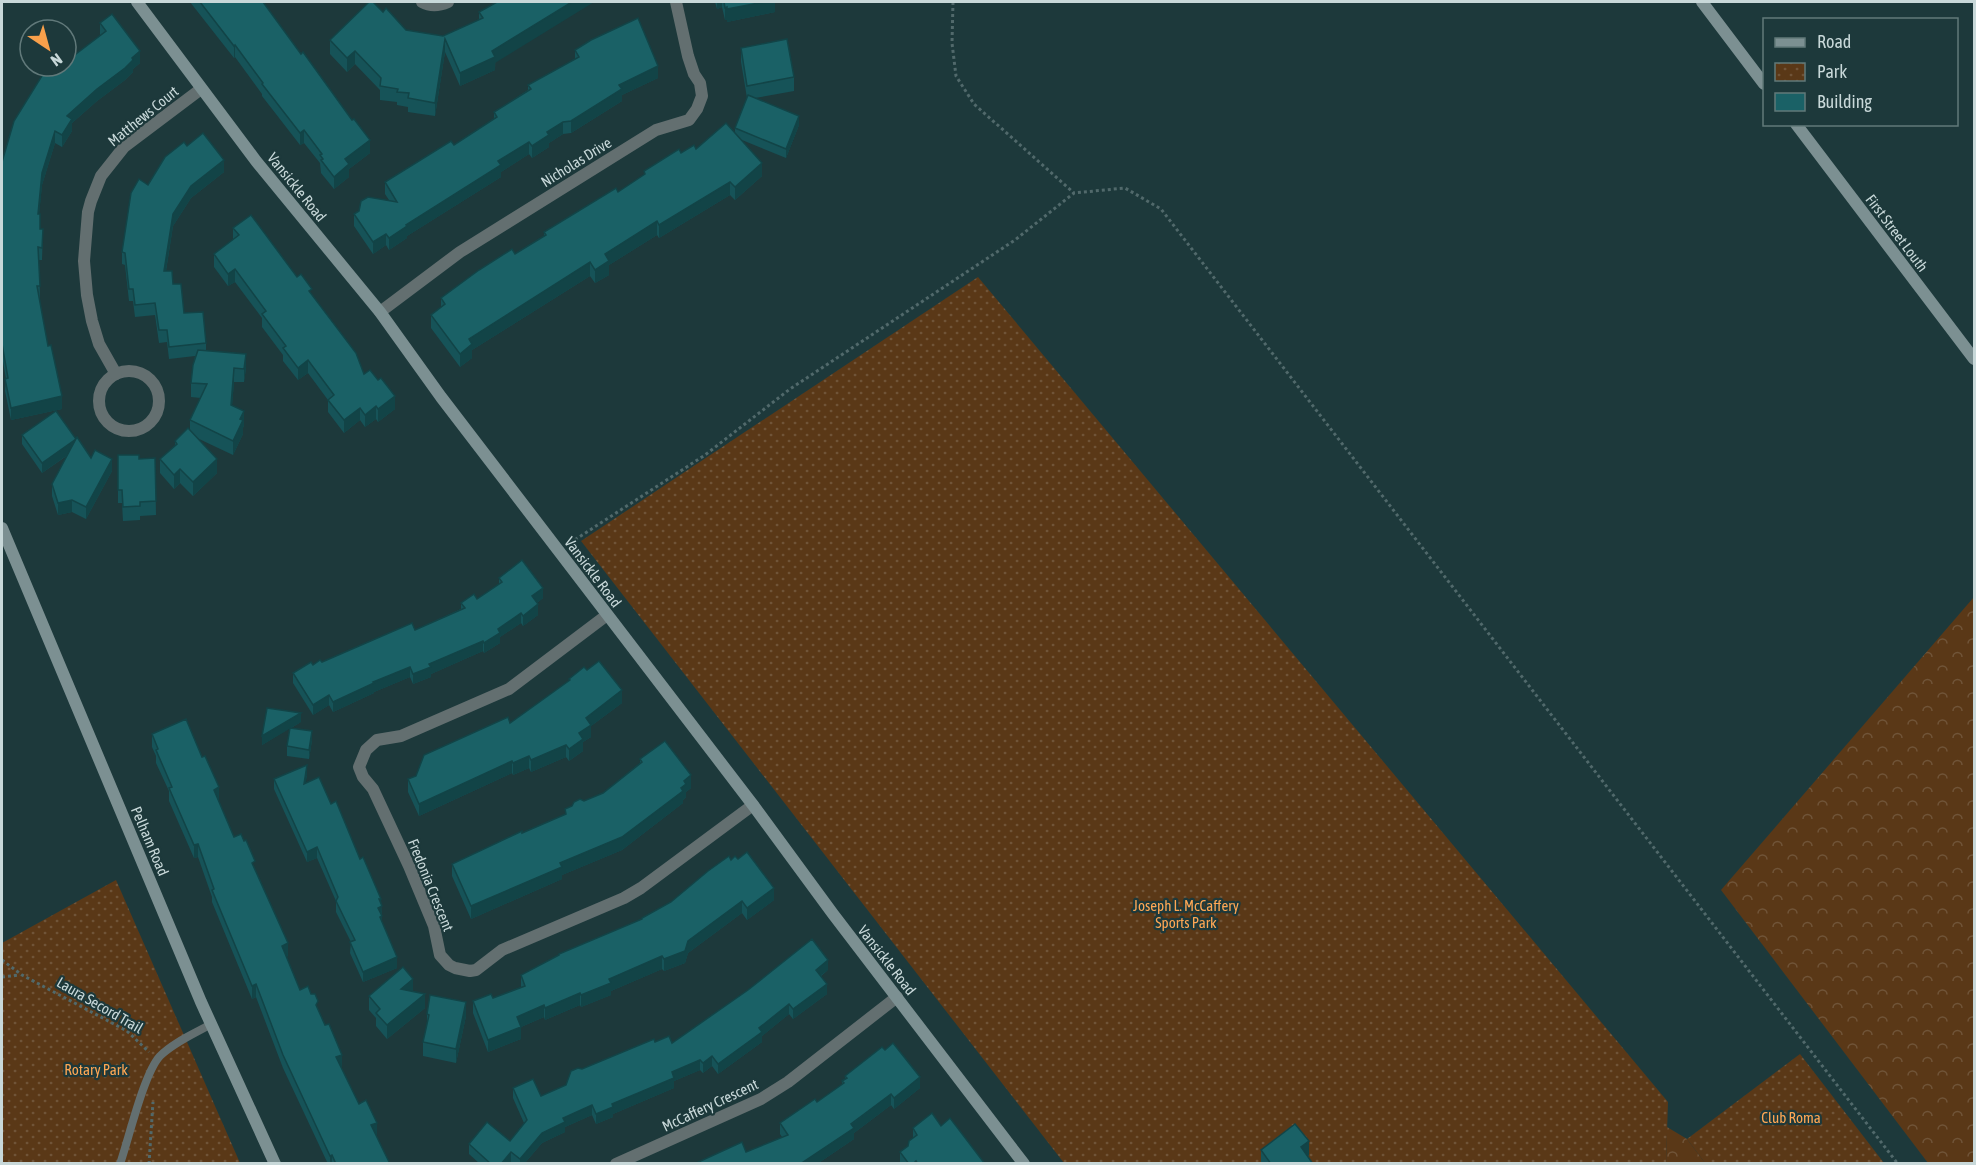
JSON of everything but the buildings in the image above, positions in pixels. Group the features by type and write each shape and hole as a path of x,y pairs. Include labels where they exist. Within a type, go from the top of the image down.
{"street":[{"name":"Vansickle Road","path":"137,2 256,161 380,312 441,397 1024,1164"},
{"path":"422,2 430,6 448,2"},
{"name":"Nicholas Drive","path":"380,312 460,252 646,136 663,127 688,120 700,103 702,89 688,56 676,2"},
{"path":"1702,2 1763,83"},
{"name":"Matthews Court","path":"116,374 99,344 92,321 85,278 87,212 94,190 109,164 124,147 201,89"},
{"name":"First Street Louth","path":"1798,126 1974,359"},
{"path":"125,372 143,375 156,388 159,406 156,415 143,428 124,431 115,428 102,415 99,396 108,380 116,374 125,372"},
{"name":"Pelham Road","path":"2,528 211,1024 275,1164"},
{"name":"Fredonia Crescent","path":"607,615 509,689 402,736 377,740 370,744 363,755 360,772 373,789 409,866 434,926 438,937 438,949 444,960 449,965 462,970 476,970 502,950 624,898 641,888 753,805"},
{"name":"McCaffery Crescent","path":"616,1164 761,1100 788,1082 897,997"}],"lane":[{"path":"120,1164 154,1063 172,1046 211,1024"}],"path":[{"path":"953,2 952,43 956,76 974,104 1074,193"},
{"path":"558,551 705,455 790,389 1015,240 1074,193 1125,188 1161,209 1898,1164"},
{"name":"Laura Secord Trail","path":"2,960 22,975 127,1031 145,1047 154,1063"},
{"path":"2,977 22,975"},
{"path":"149,1164 153,1097"}],"green space":[{"name":"Joseph L. McCaffery Sports Park","path":"978,277 1668,1102 1666,1163 1064,1163 581,541"},
{"path":"1974,597 1974,1163 1928,1163 1721,890"},
{"name":"Rotary Park","path":"116,880 240,1163 2,1163 2,943"},
{"name":"Club Roma","path":"1800,1054 1884,1163 1705,1163 1687,1139"},
{"path":"1667,1127 1687,1139 1705,1163 1666,1164"}]}
